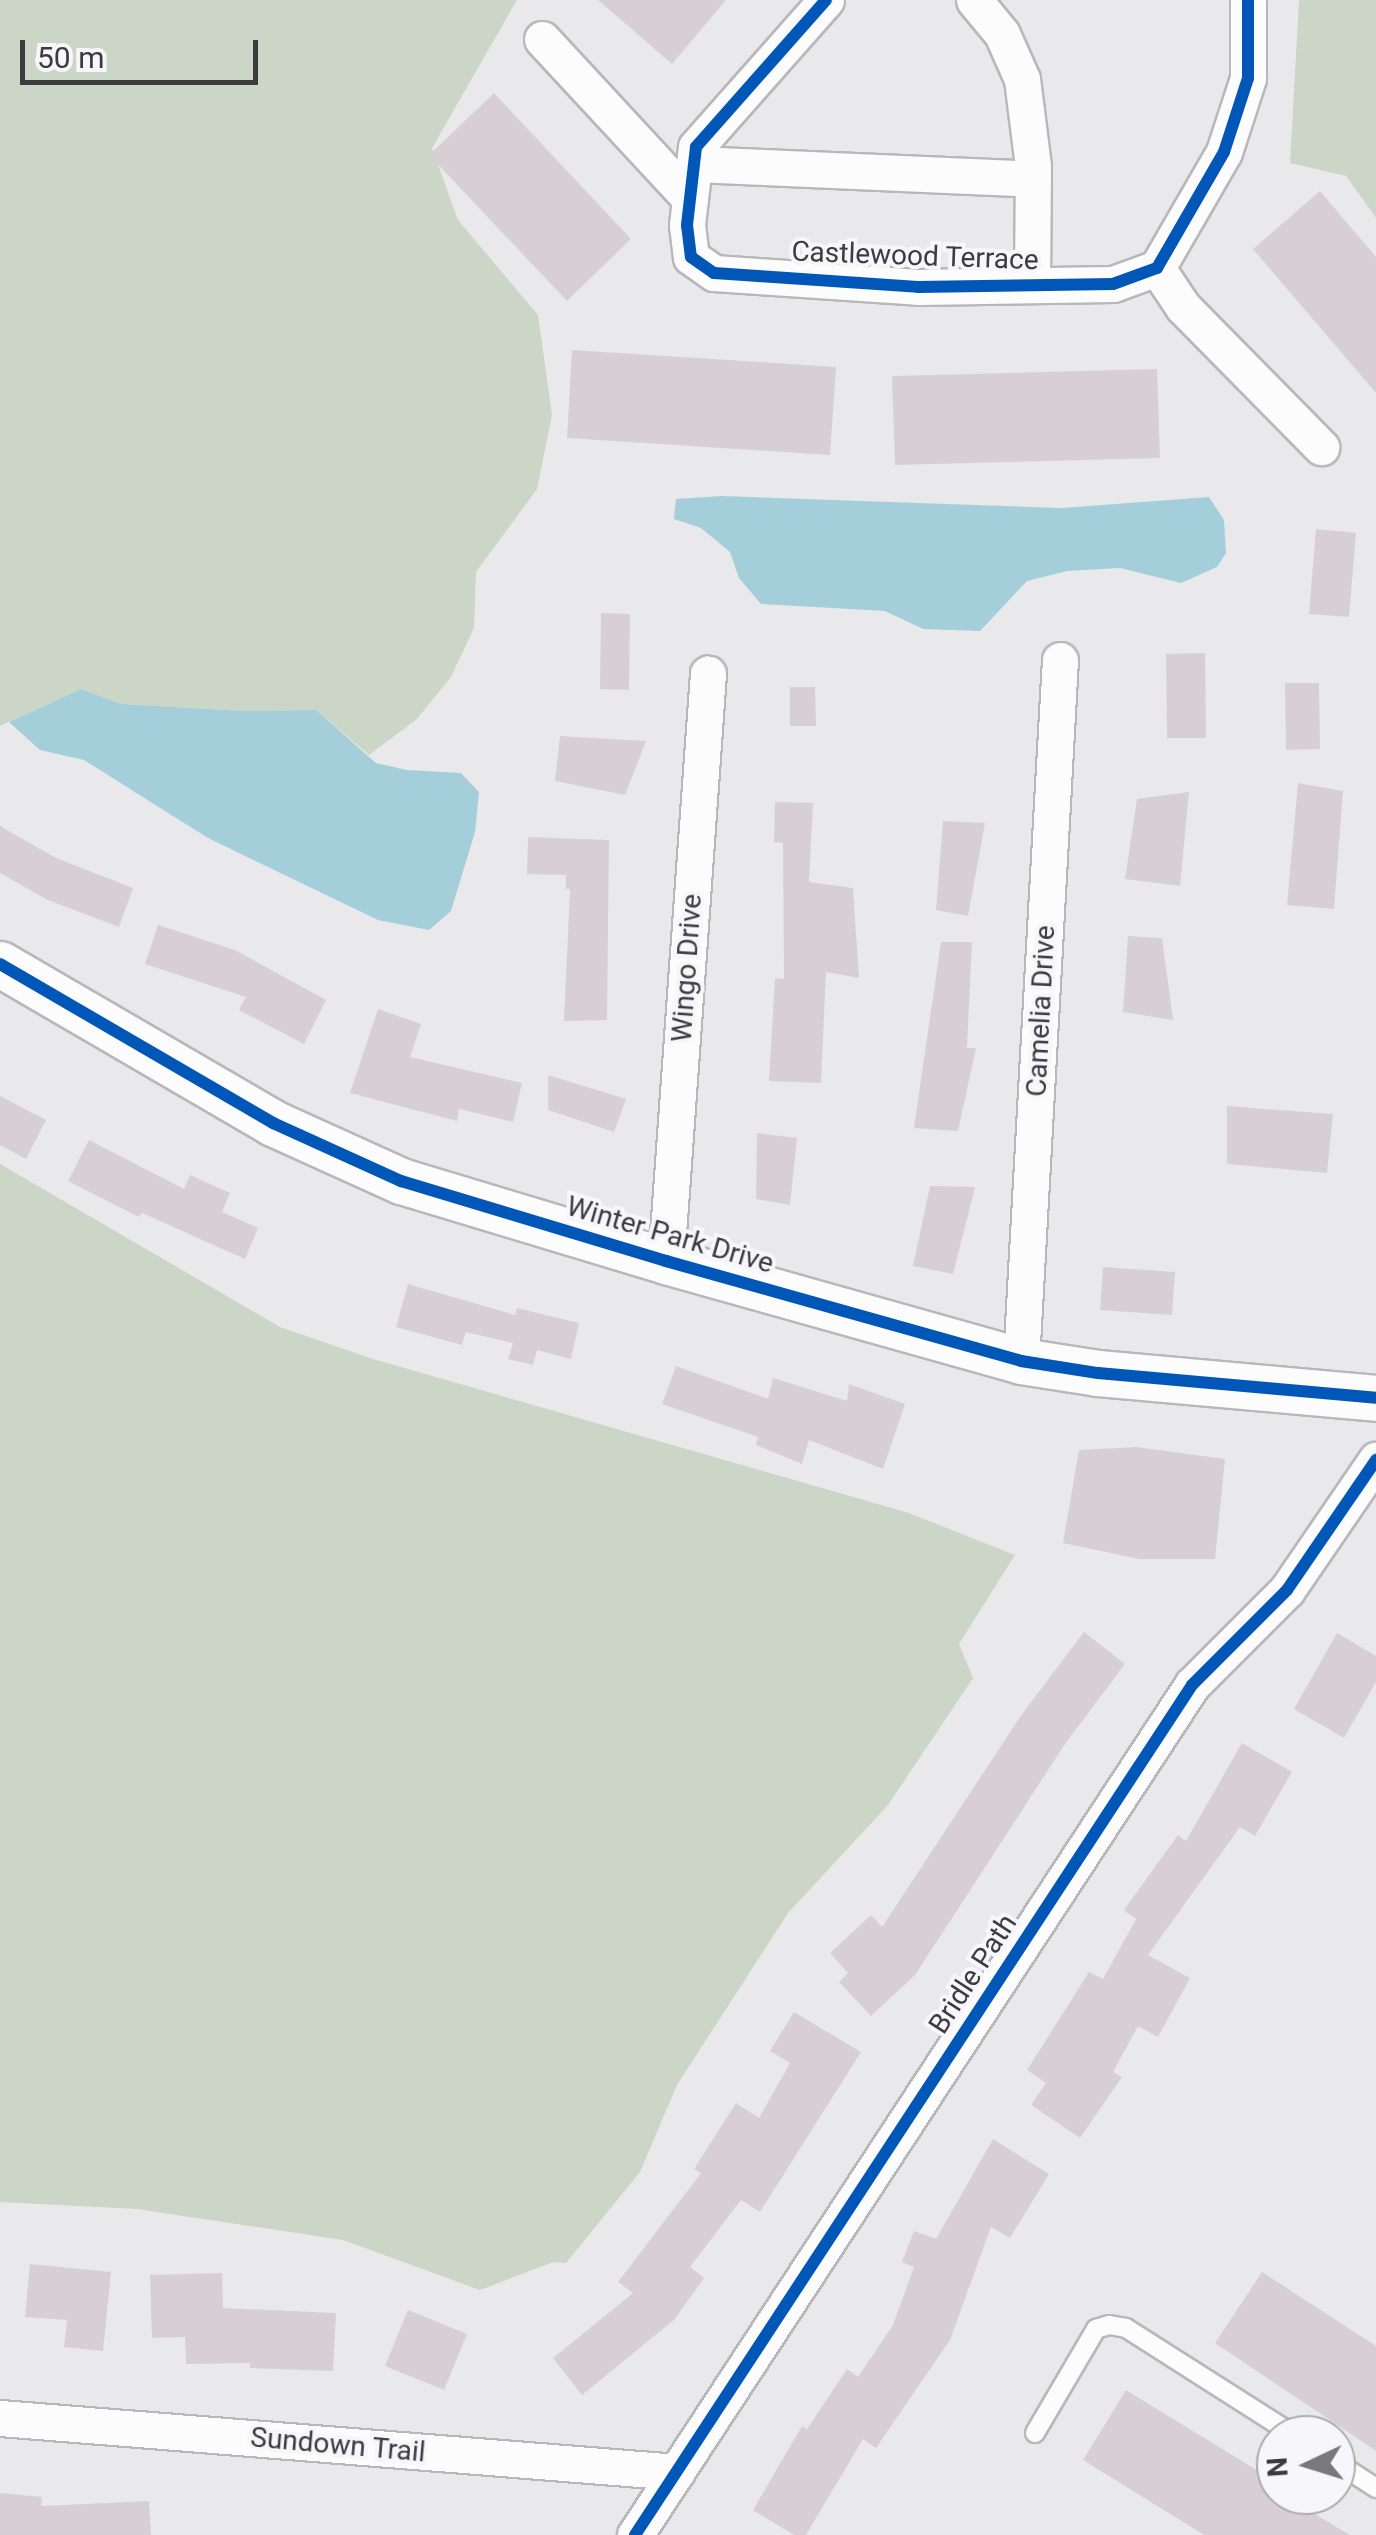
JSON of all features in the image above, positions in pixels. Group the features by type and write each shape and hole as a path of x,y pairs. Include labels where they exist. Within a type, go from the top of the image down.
{"street":[{"name":"Castlewood Terrace","path":"826,0 696,147 687,226 691,257 714,273 918,287 1112,284 1157,268"},
{"path":"974,0 1002,34 1022,78 1032,180 1032,286"},
{"path":"1248,0 1248,78 1224,152 1157,268 1183,307 1321,447"},
{"path":"542,39 692,181 1032,180"},
{"name":"Camelia Drive","path":"1021,1360 1060,660"},
{"name":"Wingo Drive","path":"666,1262 708,674"},
{"name":"Winter Park Drive","path":"0,964 323,1148 401,1181 666,1262 1021,1360 1098,1373 1376,1398"},
{"name":"Bridle Path","path":"635,2535 1192,1685 1286,1590 1376,1460"},
{"name":"Sundown Trail","path":"0,2418 677,2472"}],"lane":[{"path":"1035,2433 1096,2328 1110,2325 1126,2328 1263,2415"}],"green space":[{"path":"0,0 517,0 432,148 458,220 538,315 552,415 537,489 476,572 474,628 451,677 417,719 369,755 316,710 245,711 121,704 81,689 0,726"},
{"path":"1299,0 1376,0 1376,218 1346,176 1290,163"},
{"path":"0,1164 280,1327 373,1359 909,1513 1015,1555 959,1644 973,1678 888,1805 788,1913 677,2085 640,2172 566,2263 553,2262 480,2290 343,2240 137,2209 0,2202"}],"water":[{"path":"722,496 1062,508 1209,497 1224,520 1226,553 1217,567 1181,583 1120,568 1067,571 1027,581 980,631 923,629 885,611 761,604 739,578 730,552 701,528 674,519 676,499"},
{"path":"81,689 121,704 245,711 316,710 376,763 407,770 461,773 479,792 475,832 451,911 429,930 378,920 208,838 84,760 40,750 9,722"}],"building":[{"path":"598,0 726,0 672,64"},
{"path":"494,93 631,239 567,301 429,155"},
{"path":"1320,191 1376,257 1376,393 1253,249"},
{"path":"572,350 836,367 830,455 567,438"},
{"path":"1157,369 1160,458 895,465 892,376"},
{"path":"1316,529 1356,533 1349,617 1309,614"},
{"path":"601,613 630,614 629,690 600,689"},
{"path":"1205,653 1206,738 1167,738 1166,654"},
{"path":"1285,683 1319,683 1320,749 1286,750"},
{"path":"790,687 815,687 816,726 790,726"},
{"path":"560,736 646,741 625,795 555,781"},
{"path":"1298,783 1343,791 1334,909 1287,905"},
{"path":"1189,792 1180,886 1125,879 1137,799"},
{"path":"775,802 813,803 809,882 853,888 859,978 826,972 821,1083 769,1081 775,978 784,979 783,843 774,842"},
{"path":"943,821 985,823 968,916 936,910"},
{"path":"0,826 56,858 133,888 119,927 48,900 0,873"},
{"path":"528,837 609,840 607,1020 564,1021 570,889 566,889 566,875 527,874"},
{"path":"158,925 235,950 326,1000 304,1044 239,1010 246,997 145,964"},
{"path":"1128,936 1162,938 1173,1020 1123,1012"},
{"path":"941,942 972,942 967,1048 976,1048 958,1131 914,1128"},
{"path":"378,1009 421,1024 410,1057 522,1083 513,1122 459,1109 457,1121 350,1093"},
{"path":"548,1075 626,1099 614,1132 548,1110"},
{"path":"0,1096 46,1120 26,1159 0,1145"},
{"path":"1227,1106 1333,1114 1327,1173 1227,1164"},
{"path":"757,1133 797,1138 790,1205 756,1199"},
{"path":"89,1140 184,1189 190,1175 230,1193 222,1212 258,1228 245,1259 142,1213 139,1217 68,1181"},
{"path":"930,1186 975,1187 953,1274 913,1266"},
{"path":"1103,1267 1175,1272 1172,1315 1100,1310"},
{"path":"408,1284 515,1315 517,1308 579,1323 571,1359 537,1350 533,1365 508,1359 513,1343 466,1332 462,1345 396,1327"},
{"path":"676,1366 768,1399 773,1378 847,1401 849,1384 905,1404 883,1469 809,1440 802,1464 756,1445 758,1437 662,1404"},
{"path":"1136,1447 1225,1459 1215,1559 1139,1559 1063,1543 1079,1450"},
{"path":"1084,1632 1125,1664 1065,1744 915,1975 871,2016 839,1982 848,1973 830,1953 871,1915 882,1927 1022,1714"},
{"path":"1337,1633 1376,1656 1376,1682 1344,1738 1294,1709"},
{"path":"1242,1743 1292,1772 1255,1836 1240,1827 1148,1955 1190,1978 1158,2037 1138,2026 1113,2072 1122,2077 1080,2138 1031,2105 1046,2083 1027,2070 1089,1972 1103,1979 1136,1919 1124,1910 1178,1835 1186,1841"},
{"path":"794,2012 861,2052 760,2212 741,2200 690,2267 704,2278 674,2320 582,2395 553,2358 633,2293 618,2282 701,2173 694,2169 736,2103 759,2118 790,2063 770,2051"},
{"path":"993,2139 1049,2174 1010,2238 991,2227 950,2340 876,2448 863,2439 806,2535 794,2535 753,2510 802,2426 807,2429 847,2369 858,2377 893,2325 914,2267 902,2262 914,2231 936,2239"},
{"path":"30,2264 111,2272 103,2351 64,2347 67,2320 25,2317"},
{"path":"1262,2272 1376,2346 1376,2451 1356,2438 1356,2415 1322,2415 1215,2343"},
{"path":"222,2273 223,2308 336,2313 333,2371 250,2368 250,2363 186,2364 185,2337 152,2338 150,2275"},
{"path":"408,2310 467,2334 444,2390 385,2366"},
{"path":"1126,2390 1256,2470 1256,2515 1316,2515 1350,2535 1204,2535 1083,2460"},
{"path":"0,2493 42,2497 41,2506 149,2501 151,2535 0,2535"}],"cycle path":[{"path":"826,0 696,147 687,225 691,257 714,273 918,287 1113,284 1157,268 1224,152 1248,78 1248,0"},
{"path":"0,964 273,1123 401,1181 1021,1361 1098,1373 1376,1398"},
{"path":"635,2535 1192,1685 1287,1590 1376,1460"}]}
